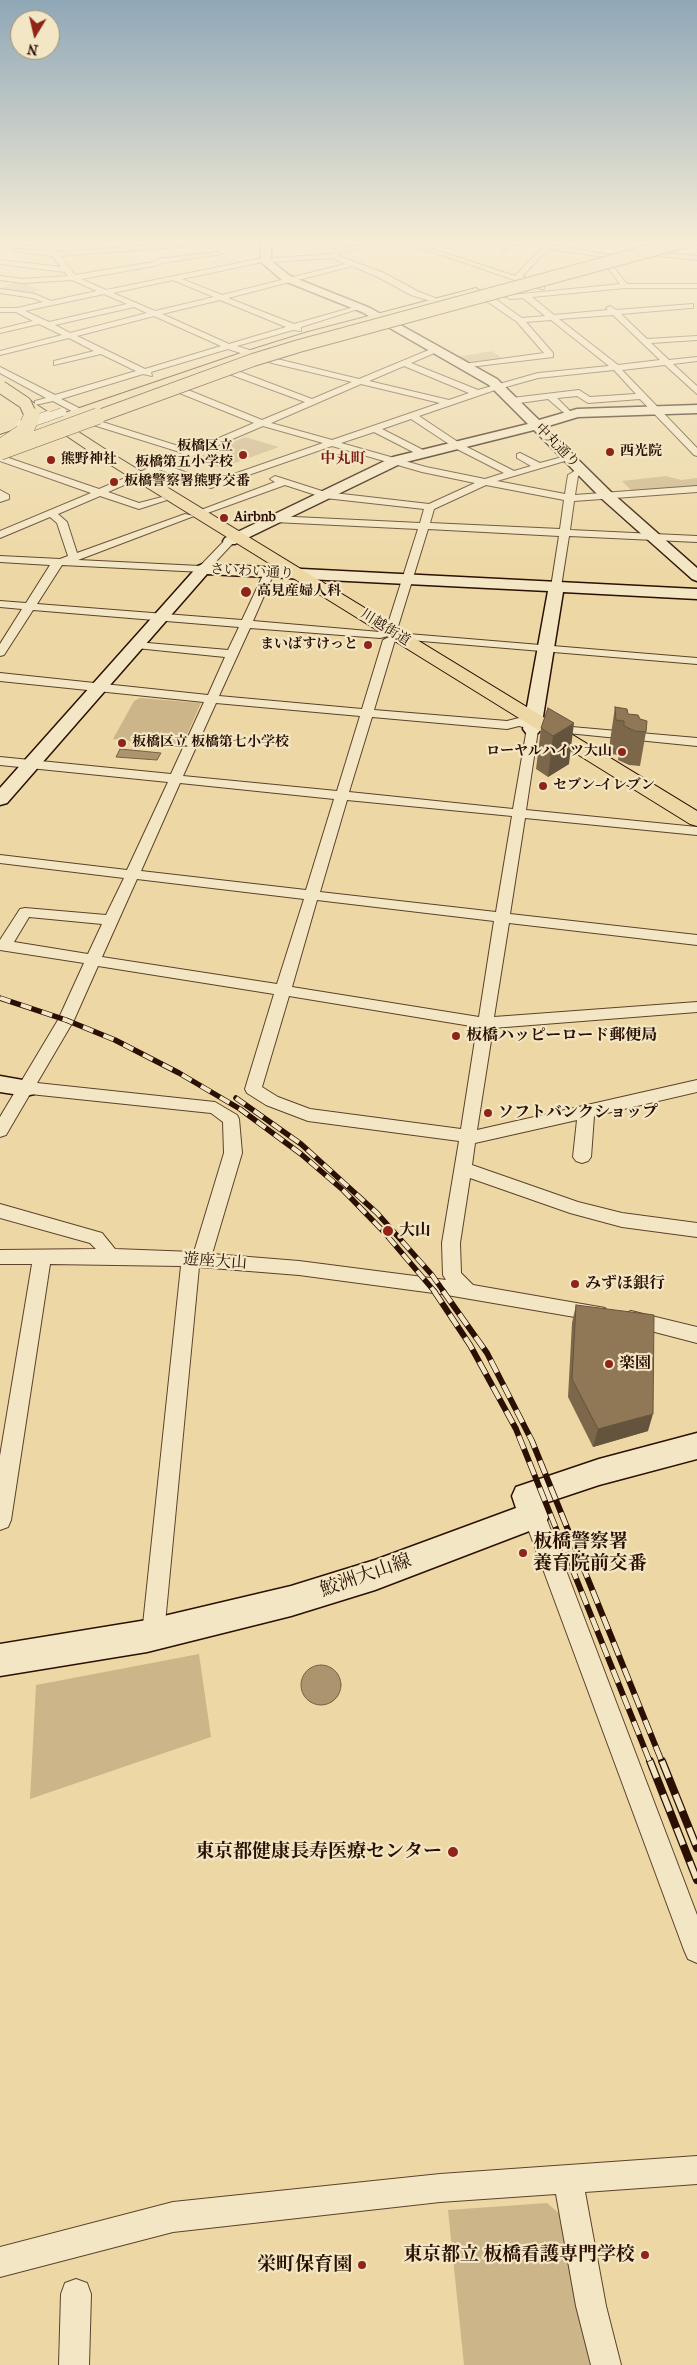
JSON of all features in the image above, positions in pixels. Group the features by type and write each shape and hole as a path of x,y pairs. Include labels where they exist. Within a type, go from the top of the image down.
{"main road":[{"path":"0,451 48,422 180,390 232,372 268,354"},
{"path":"0,451 208,375 271,354"},
{"path":"0,451 273,354"},
{"path":"0,440 167,382 273,354"},
{"path":"0,451 48,422 262,357"},
{"path":"0,386 26,403 32,417 25,431 0,451"},
{"name":"川越街道","path":"0,386 23,399 48,422 137,476 282,573 390,636 697,828"},
{"path":"0,392 21,404 27,417 21,430 0,451"},
{"name":"川越街道","path":"137,476 162,500 194,515"}],"street":[{"path":"57,363 89,354"},
{"path":"109,354 167,382"},
{"path":"38,403 204,354"},
{"path":"254,354 451,403"},
{"path":"0,535 13,525 51,513 422,354"},
{"name":"中丸通り","path":"445,354 498,386 606,495 697,576"},
{"path":"464,366 549,354"},
{"path":"599,354 615,367 697,453"},
{"path":"658,354 697,391"},
{"path":"160,466 211,485 498,386 534,377 664,361 697,359"},
{"path":"403,362 478,393"},
{"path":"0,370 54,399"},
{"path":"232,372 311,401"},
{"path":"508,372 519,381"},
{"path":"534,377 570,415"},
{"path":"684,379 697,378"},
{"path":"259,395 277,389"},
{"path":"180,390 262,422 334,444 425,470 484,482 570,498 697,489"},
{"path":"512,401 579,393 588,400 642,396"},
{"path":"54,399 48,422 191,453"},
{"path":"0,560 203,569 233,539 396,461 570,415 653,409 697,409"},
{"path":"416,415 458,446 513,474"},
{"path":"376,429 424,454"},
{"path":"682,438 697,439"},
{"path":"0,451 99,492 139,506 162,500"},
{"path":"520,456 540,467"},
{"path":"250,472 326,494 430,507 484,482 570,458"},
{"path":"467,1291 452,1275 451,1243 448,1228 462,1168 574,475 581,470"},
{"path":"0,653 56,564 285,482"},
{"path":"0,493 6,497 0,499"},
{"path":"430,507 253,1089 272,1101 308,1115 475,1137 697,1086"},
{"path":"51,513 62,522 74,558"},
{"path":"274,519 697,539"},
{"name":"さいわい通り","path":"0,799 203,569 697,594"},
{"path":"0,1131 64,1024 134,874 246,624 282,573"},
{"path":"0,604 697,660"},
{"path":"136,645 233,654"},
{"path":"0,677 213,699 508,725 533,725 697,742"},
{"path":"0,761 518,813 697,828"},
{"path":"0,859 697,940"},
{"path":"112,920 25,912 2,946 486,1024 697,1007"},
{"path":"0,1084 215,1108 231,1119 233,1152 196,1260 154,1634"},
{"path":"582,1157 586,1111"},
{"path":"462,1168 576,1208 622,1220 697,1230"},
{"path":"0,1211 96,1238 106,1248 108,1256"},
{"name":"遊座大山","path":"0,1257 108,1256 196,1260 299,1268 467,1291 632,1319 697,1335"},
{"path":"0,1520 5,1462 42,1257"},
{"path":"695,1939 527,1496 599,1472 697,1446"},
{"name":"鮫洲大山線","path":"0,1660 154,1634 291,1601 375,1575 534,1515"},
{"path":"0,2262 173,2216 440,2188 697,2170"},
{"path":"568,2180 591,2306 606,2365"},
{"path":"74,2365 76,2294"}],"shaded area":[{"path":"472,354 497,354 503,359 471,363 457,357"},
{"path":"245,437 279,447 221,468 194,459"},
{"path":"666,476 681,480 697,478 697,487 633,492 622,481"},
{"path":"140,698 201,703 182,746 113,739 134,701"},
{"path":"120,749 161,753 157,760 116,757"},
{"path":"199,1654 211,1737 30,1799 36,1685"},
{"path":"321,1665 335,1671 341,1685 335,1699 321,1705 307,1699 301,1685 307,1671"},
{"path":"547,2203 560,2214 590,2365 464,2365 448,2210"}],"building":[{"path":"615,707 627,709 628,714 638,715 640,719 647,721 646,732 635,731 624,726 624,721 616,720"},
{"path":"548,708 574,723 553,736 541,728"},
{"name":"楽園","path":"576,1305 654,1315 653,1414 598,1429 572,1379"}],"railway":[{"path":"0,998 66,1020 115,1040 179,1073 240,1109 301,1154 343,1190 384,1232 435,1292"},
{"path":"236,1098 301,1144 377,1213 432,1275 444,1292"},
{"path":"434,1291 470,1345 516,1429 650,1762"},
{"path":"443,1291 487,1353 532,1441 662,1762"},
{"path":"650,1761 697,1880"},
{"path":"662,1761 697,1848"}],"place":[{"name":"西光院","path":"610,452"},
{"name":"板橋区立 板橋第五小学校","path":"243,455"},
{"name":"熊野神社","path":"51,460"},
{"name":"板橋警察署熊野交番","path":"114,482"},
{"name":"Airbnb","path":"224,518"},
{"name":"高見産婦人科","path":"246,592"},
{"name":"まいばすけっと","path":"368,645"},
{"name":"板橋区立 板橋第七小学校","path":"122,743"},
{"name":"ローヤルハイツ大山","path":"622,752"},
{"name":"セブン-イレブン","path":"543,786"},
{"name":"板橋ハッピーロード郵便局","path":"456,1036"},
{"name":"ソフトバンクショップ","path":"488,1113"},
{"name":"大山","path":"388,1231"},
{"name":"みずほ銀行","path":"575,1284"},
{"name":"楽園","path":"609,1364"},
{"name":"板橋警察署 養育院前交番","path":"523,1553"},
{"name":"東京都健康長寿医療センター","path":"453,1852"},
{"name":"東京都立 板橋看護専門学校","path":"645,2255"},
{"name":"栄町保育園","path":"362,2265"}],"district":[{"name":"中丸町","path":"343,459"}]}
